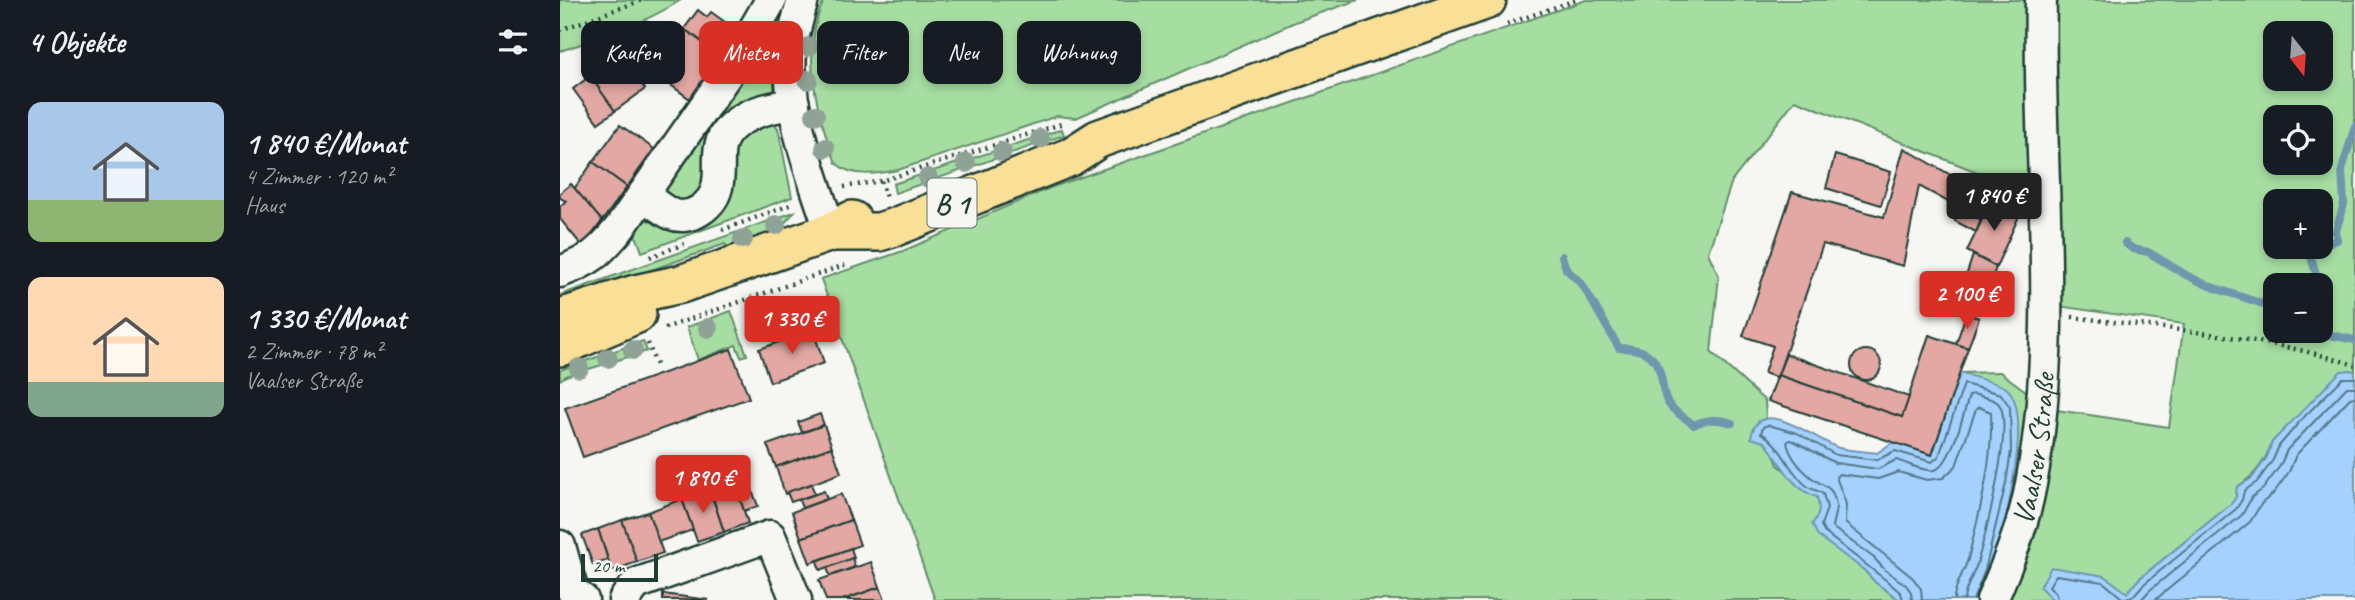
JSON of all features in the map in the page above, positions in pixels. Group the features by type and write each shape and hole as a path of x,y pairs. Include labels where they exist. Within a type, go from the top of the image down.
{"main road":[{"name":"B 1","path":"560,318 635,293 681,284 831,232 869,209 1065,142 1098,139 1487,0"},
{"name":"B 1","path":"560,347 637,314 681,284"}],"street":[{"path":"560,272 589,261 603,249 644,196 734,64 771,0"},
{"path":"803,0 791,55 794,104 802,141 831,232"},
{"name":"Vaalser Straße","path":"1992,600 2012,552 2031,486 2044,391 2047,314 2040,69 2041,0"},
{"path":"644,196 671,214 690,214 705,207 717,187 719,151 724,136 734,124 774,107 794,104"},
{"path":"624,600 636,583 770,536 796,600"},
{"path":"560,546 573,592 583,600"}],"path":[{"path":"560,30 642,0"},
{"path":"1555,7 1576,0"},
{"path":"844,187 881,181 1060,123"},
{"path":"881,181 885,195"},
{"path":"658,330 851,262"},
{"path":"2047,314 2214,334 2314,352 2355,365"},
{"path":"651,351 656,365"}],"green space":[{"path":"560,0 681,0 642,21 581,21 581,44 560,51"},
{"path":"824,0 1358,0 1295,22 1076,118 1057,116 898,170 865,174 849,171 836,163 822,124 812,61 817,20"},
{"path":"1586,0 2355,0 2355,372 2350,370 2272,442 2259,468 2237,487 2236,497 2231,504 2139,579 2126,600 1979,600 1991,572 2013,484 2018,452 2006,388 1960,373 2000,372 2050,409 2169,427 2184,324 2043,304 2038,196 1795,100 1732,181 1708,253 1719,276 1711,352 1765,401 1766,418 1758,422 1753,429 1773,452 1778,465 1817,497 1820,508 1817,519 1876,583 1900,600 935,600 821,279 903,251 1050,188"},
{"path":"731,84 774,84 774,95 708,182 690,201 673,199 664,184"},
{"path":"773,123 778,128 792,197 642,252 637,238 628,230 644,220 689,226 737,133"},
{"path":"1062,129 1064,135 895,193 893,184"},
{"path":"794,212 777,232 729,252 725,244 560,302 560,295"},
{"path":"731,311 747,355 741,357 736,345 698,360 687,327"},
{"path":"643,341 647,351 560,380 560,370"}],"water":[{"path":"2341,371 2355,372 2355,600 2053,600 2040,587 2051,567 2105,576 2127,593 2139,579 2231,504 2236,497 2237,487 2252,478 2267,457 2272,442"},
{"path":"1960,373 2006,388 2014,401 2018,421 2014,475 1997,554 1979,600 1900,600 1818,536 1812,524 1819,511 1817,497 1793,481 1765,442 1751,438 1756,425 1765,419 1776,419 1790,423 1839,448 1877,453 1893,442 1932,455"}],"building":[{"path":"698,10 707,17 711,12 724,21 699,21 699,39 685,28"},
{"path":"685,30 699,40 701,84 690,99 669,84 685,84"},
{"path":"581,83 596,84 615,111 598,123 573,89"},
{"path":"596,84 641,84 645,89 615,111"},
{"path":"620,125 654,149 627,187 593,162"},
{"path":"1904,148 1992,199 1981,220 1919,186 1903,266 1823,244 1778,375 1776,377 1764,373 1773,346 1743,336 1792,192 1884,217"},
{"path":"1835,155 1891,172 1881,205 1826,188"},
{"path":"593,162 627,187 602,221 574,189"},
{"path":"571,184 602,221 583,247 560,219 560,206 566,201 560,198 560,193"},
{"path":"1992,199 2020,214 1996,267 1967,251"},
{"path":"1958,207 1981,220 1976,232 1955,221 1953,215"},
{"path":"1973,255 1996,267 1986,298 1962,289"},
{"path":"1966,314 1979,318 1968,348 1956,344"},
{"path":"813,330 824,363 770,382 759,349"},
{"path":"1929,335 1968,348 1932,455 1768,401 1778,375 1902,417"},
{"path":"731,349 749,398 583,457 565,408"},
{"path":"1866,350 1877,354 1881,365 1877,376 1866,380 1855,376 1851,365 1855,354"},
{"path":"1786,354 1909,397 1902,417 1778,375"},
{"path":"820,414 824,425 802,432 798,422"},
{"path":"824,425 832,447 776,467 767,445"},
{"path":"832,447 841,473 785,494 776,467"},
{"path":"747,477 758,506 744,511 734,481"},
{"path":"734,481 748,523 724,532 710,490"},
{"path":"811,484 815,494 791,502 787,492"},
{"path":"710,490 724,532 697,541 682,499"},
{"path":"824,491 827,499 802,508 799,500"},
{"path":"841,494 851,520 801,538 792,512"},
{"path":"682,499 693,530 658,542 648,512"},
{"path":"648,512 663,553 637,562 622,520"},
{"path":"622,520 637,562 612,571 598,529"},
{"path":"851,520 860,545 810,563 801,538"},
{"path":"598,529 608,560 593,565 582,535"},
{"path":"851,548 854,558 820,570 817,561"},
{"path":"852,558 855,567 830,576 827,568"},
{"path":"871,562 880,587 843,600 826,600 819,580"},
{"path":"880,587 885,600 843,600"},
{"path":"663,594 709,600 663,600"}],"waterway":[{"path":"2333,241 2337,240 2336,231 2344,204 2342,170 2355,126"},
{"path":"2125,243 2133,249 2148,252 2209,286 2263,304"},
{"path":"1562,256 1566,269 1582,284 1619,348 1641,351 1655,362 1659,368 1665,397 1673,409 1694,425 1713,420 1732,423"},
{"path":"2312,259 2316,273"},
{"path":"2333,336 2355,340"}]}
